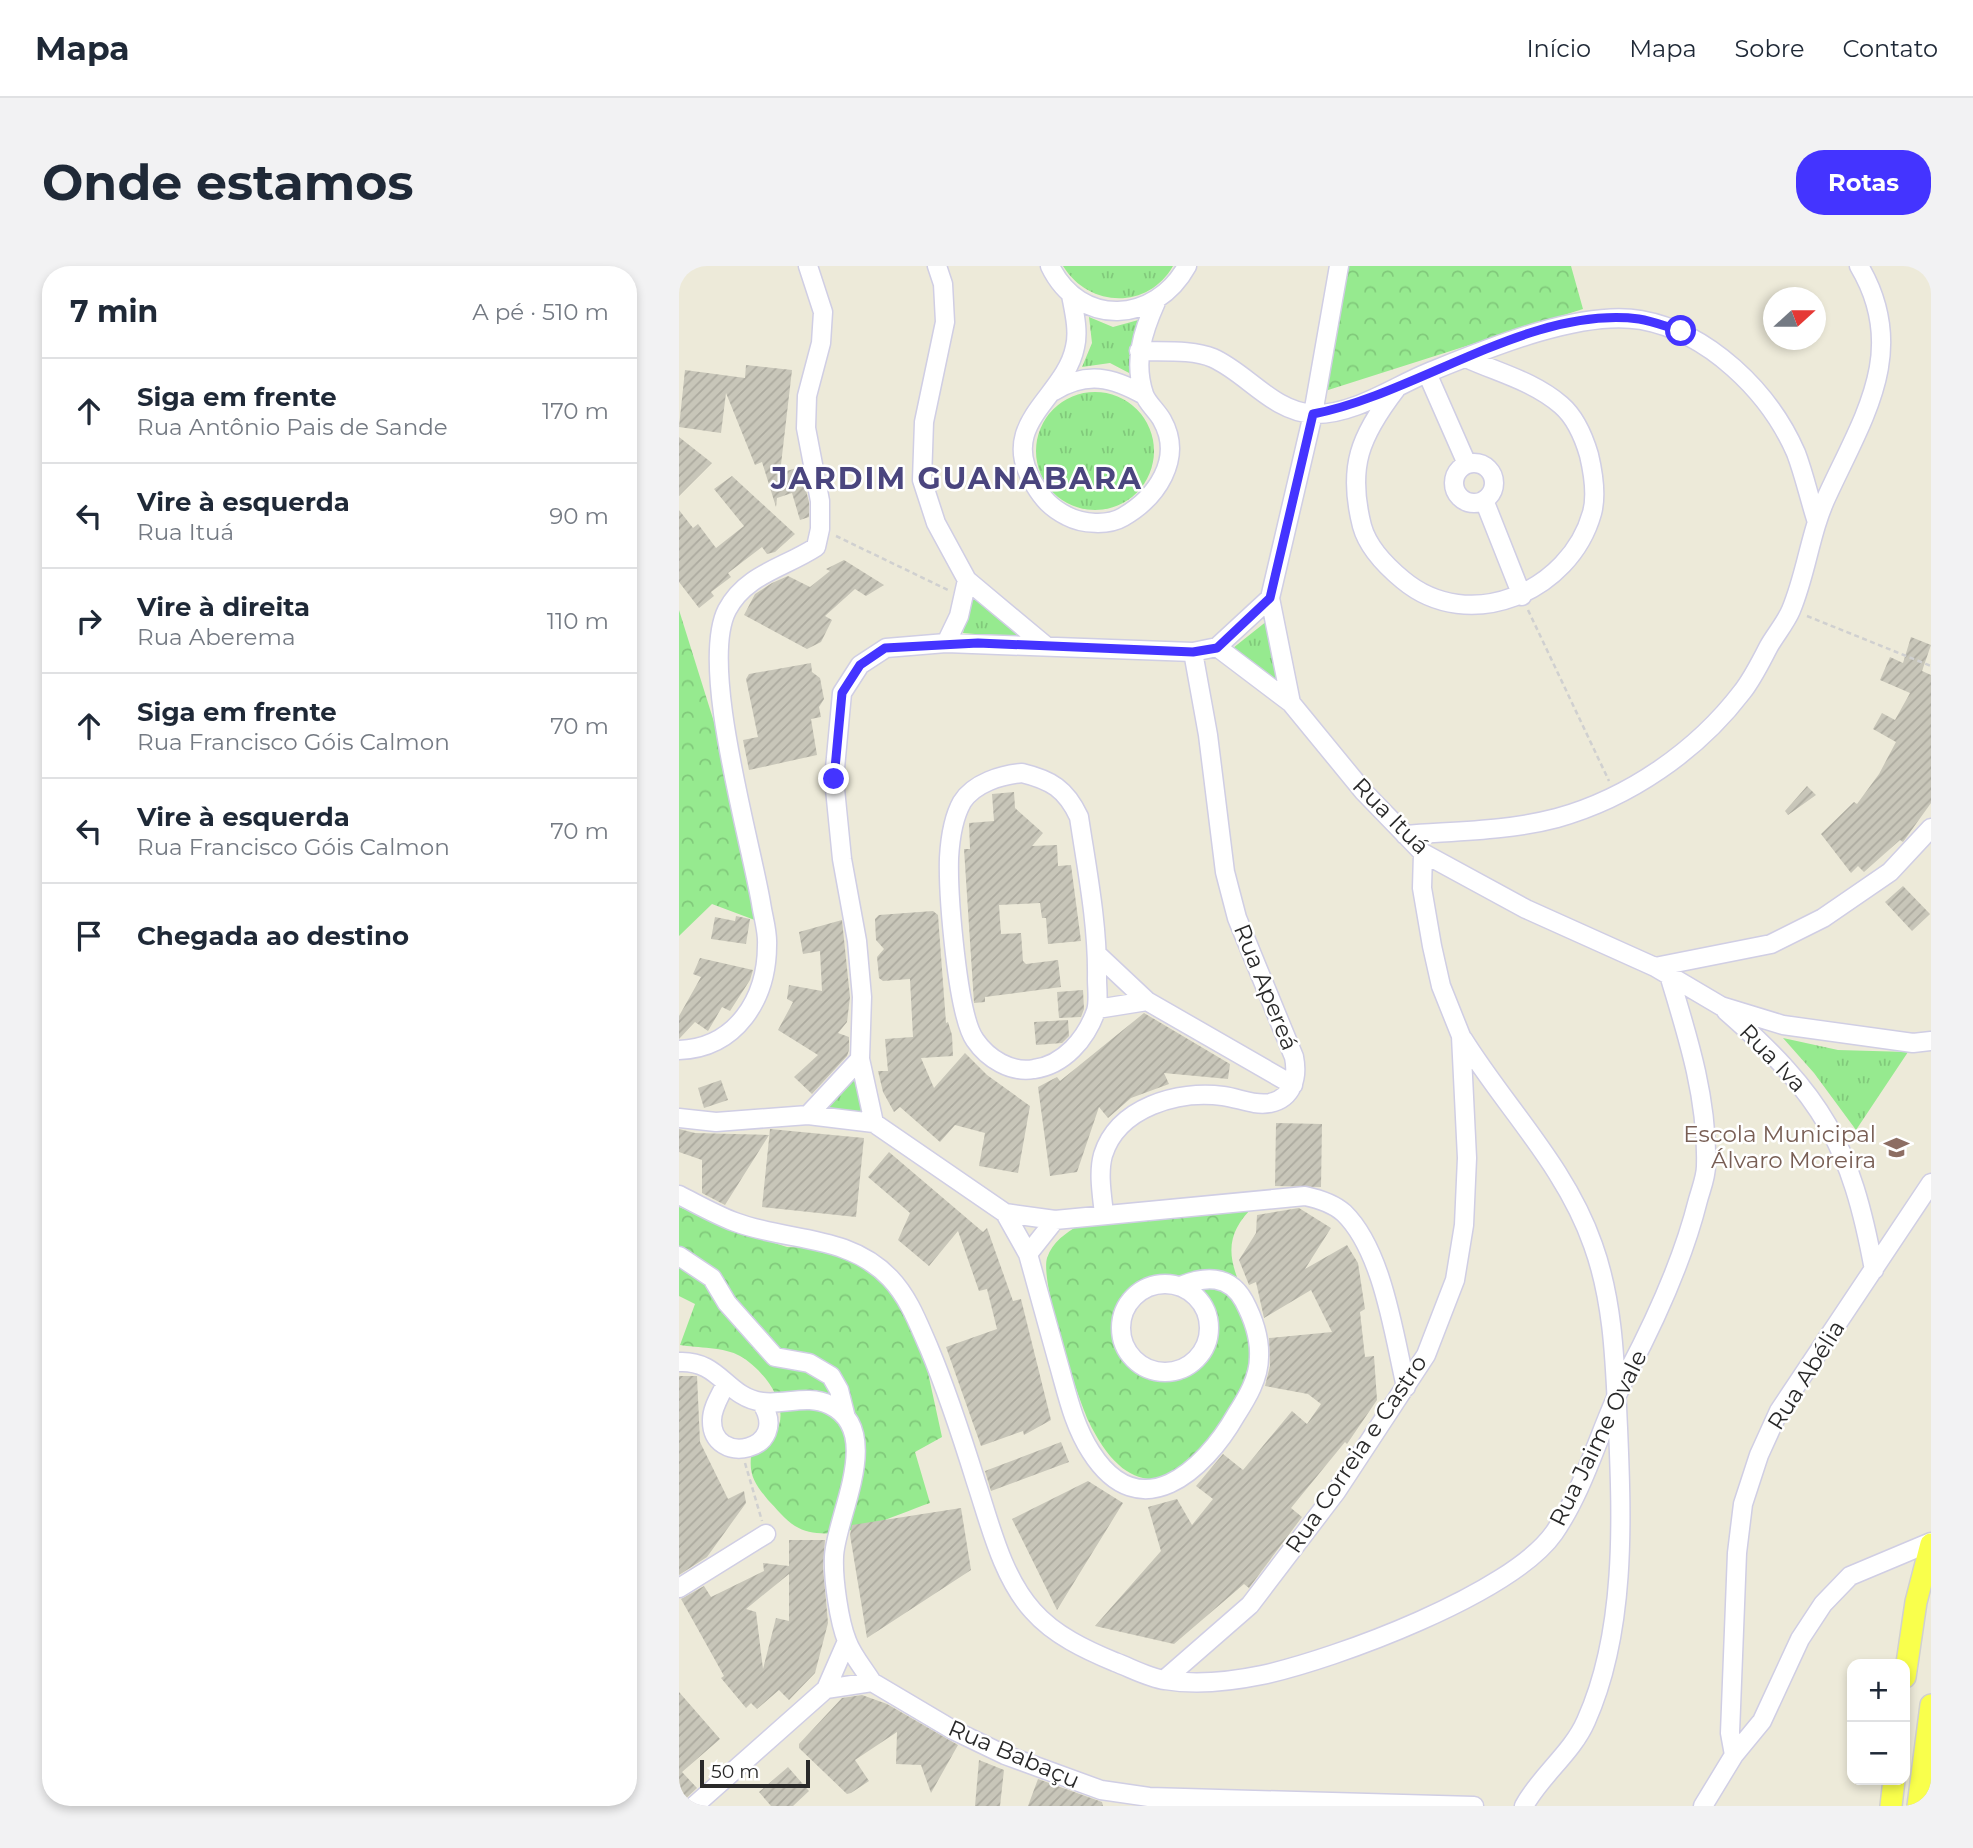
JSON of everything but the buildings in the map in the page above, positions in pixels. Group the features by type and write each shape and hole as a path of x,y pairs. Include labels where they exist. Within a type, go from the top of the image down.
{"main road":[{"path":"1908,1659 1916,1602 1931,1543"},
{"path":"1918,1806 1927,1755 1931,1705"},
{"path":"1891,1806 1893,1785"}],"street":[{"path":"679,1050 714,1044 733,1031 761,992 768,944 720,695 718,640 726,612 740,589 769,570 798,559 816,547 820,529 817,475 806,428 807,396 821,343 823,312 808,266"},
{"path":"937,266 943,284 945,322 924,422 922,480 936,523 965,589 1046,646"},
{"path":"1050,266 1056,279 1071,295 1083,303 1115,312 1131,311 1156,302 1177,285 1187,266"},
{"name":"Rua Ituá","path":"1339,266 1313,414 1270,598 1291,703 1364,792 1423,853 1526,909 1662,971 1721,1006 1783,1026 1913,1042 1931,1041"},
{"path":"1405,835 1492,829 1556,818 1616,797 1701,738 1743,691 1791,610 1816,519 1860,426 1881,365 1881,315 1870,285 1859,266"},
{"path":"1048,395 1068,382 1091,377 1117,380 1144,396 1163,421 1168,440 1167,465 1160,484 1145,504 1118,520 1094,523 1069,518 1046,503 1026,471 1023,457 1025,431 1032,414 1068,367 1076,346 1071,295"},
{"path":"1144,396 1139,351 1145,327 1156,302"},
{"path":"1139,351 1211,357 1285,406 1313,414 1342,408 1547,329 1596,320 1639,319 1681,331 1738,371 1779,421 1796,454 1816,519"},
{"path":"1399,386 1371,423 1357,458 1355,496 1364,533 1384,565 1414,589 1449,603 1487,606 1522,596 1551,576 1576,549 1593,511 1593,475 1585,439 1563,408 1539,388 1466,358"},
{"path":"1427,373 1467,464"},
{"path":"1479,463 1486,466 1494,478 1491,494 1484,500 1466,502 1455,493 1454,475 1467,464 1479,463"},
{"path":"1484,500 1522,596"},
{"path":"946,643 965,589"},
{"path":"874,1123 860,1059 862,997 857,941 842,859 834,779 842,693 860,665 885,648 946,643 1193,652 1217,648 1270,598"},
{"path":"1217,648 1291,703"},
{"name":"Rua Apereá","path":"1104,1214 1101,1171 1103,1154 1120,1126 1139,1111 1172,1098 1222,1096 1253,1103 1269,1103 1284,1098 1293,1085 1296,1070 1294,1057 1237,918 1225,872 1208,735 1193,652"},
{"path":"1022,773 1048,779 1070,797 1079,817 1098,955 1097,1009 1083,1037 1070,1054 1040,1069 1025,1071 1005,1065 991,1058 974,1039 959,985 949,858 954,823 963,800 983,784 1002,775 1022,773"},
{"path":"1662,971 1771,944 1823,918 1891,872 1931,828"},
{"name":"Rua Correia e Castro","path":"1164,1680 1250,1605 1335,1492 1426,1355 1455,1280 1464,1225 1467,1158 1461,1036 1441,986 1432,946 1422,888 1423,853"},
{"path":"1098,955 1147,1001 1293,1085"},
{"name":"Rua Jaime Ovale","path":"1164,1680 1235,1679 1298,1666 1363,1644 1487,1589 1523,1564 1553,1534 1588,1465 1616,1394 1656,1319 1691,1227 1706,1169 1703,1114 1694,1056 1662,971"},
{"path":"1097,1009 1147,1001"},
{"name":"Rua Iva","path":"1721,1006 1785,1064 1818,1105 1837,1138 1865,1219 1874,1270"},
{"path":"1461,1036 1485,1075 1548,1158 1573,1200 1593,1245 1611,1314 1622,1530 1615,1611 1587,1719 1578,1738 1534,1788 1524,1806"},
{"path":"808,1115 860,1059"},
{"path":"679,1118 716,1122 808,1115 874,1123 1005,1213 1028,1254 1076,1426 1092,1454 1114,1478 1138,1489 1161,1489 1184,1477 1204,1461 1225,1435 1252,1389 1259,1357 1254,1320 1230,1284 1217,1279 1201,1278 1180,1286 1165,1283 1150,1286 1131,1298 1123,1312 1120,1332 1125,1347 1138,1363 1152,1370 1173,1372 1188,1366 1199,1356 1207,1343 1209,1324 1205,1309 1196,1296 1180,1286"},
{"name":"Rua Abélia","path":"1734,1755 1730,1732 1743,1504 1759,1455 1779,1411 1931,1183"},
{"path":"679,1195 735,1222 777,1233 835,1242 865,1258 890,1277 911,1307 939,1371 992,1531 1009,1571 1032,1610 1067,1639 1098,1655 1164,1680"},
{"path":"1005,1213 1055,1220 1304,1196 1326,1201 1345,1213 1363,1241 1381,1282 1406,1387"},
{"path":"1028,1254 1055,1220"},
{"path":"679,1256 712,1278 750,1332 775,1356 809,1363 831,1376 839,1390 855,1442 856,1467 834,1555 835,1583 847,1641 872,1682 826,1689"},
{"path":"679,1362 694,1361 714,1370 726,1383 761,1402 815,1400 832,1405 846,1418"},
{"path":"726,1383 713,1410 712,1427 722,1443 741,1450 761,1440 768,1432 769,1420 761,1402"},
{"path":"679,1588 766,1534"},
{"path":"1703,1806 1734,1755 1762,1721 1800,1639 1823,1604 1850,1576 1931,1543"},
{"path":"694,1806 826,1689 847,1641"},
{"name":"Rua Babaçu","path":"872,1682 953,1730 1005,1755 1101,1790 1149,1797 1474,1806"}],"path":[{"path":"820,529 965,589"},
{"path":"1522,596 1616,797"},
{"path":"1791,610 1931,666"},
{"path":"741,1450 766,1534"}],"green space":[{"path":"1063,266 1173,266 1162,280 1149,290 1118,298 1088,290 1074,280"},
{"path":"1347,266 1571,266 1583,309 1325,391"},
{"path":"1089,317 1113,327 1142,319 1131,374 1110,363 1082,367 1092,343"},
{"path":"1095,392 1118,396 1137,409 1150,428 1154,451 1150,474 1137,493 1118,506 1095,510 1072,506 1053,493 1040,474 1036,451 1040,428 1053,409 1072,396"},
{"path":"972,595 1024,638 963,633"},
{"path":"679,610 724,754 760,922 712,904 679,936"},
{"path":"1267,621 1281,676 1276,680 1233,648"},
{"path":"1783,1038 1838,1050 1908,1052 1856,1130 1814,1073"},
{"path":"853,1075 863,1115 824,1110"},
{"path":"1254,1206 1240,1222 1233,1239 1231,1248 1237,1277 1209,1272 1148,1280 1138,1284 1124,1296 1114,1329 1117,1346 1136,1373 1152,1380 1170,1380 1193,1371 1202,1364 1214,1345 1216,1321 1211,1306 1196,1287 1223,1291 1233,1298 1246,1318 1251,1344 1247,1373 1240,1392 1230,1411 1203,1448 1173,1474 1153,1479 1132,1474 1119,1465 1106,1450 1083,1408 1054,1314 1046,1271 1047,1258 1060,1238 1079,1225"},
{"path":"679,1207 787,1247 842,1249 880,1279 907,1317 925,1359 942,1437 915,1452 930,1503 863,1527 826,1533 810,1532 795,1526 768,1500 754,1480 751,1457 773,1437 780,1423 778,1400 773,1389 758,1370 734,1353 680,1345 695,1304 679,1296"}],"place":[{"name":"Escola Municipal Álvaro Moreira","path":"1896,1147"}],"district":[{"name":"JARDIM GUANABARA","path":"957,479"}],"route":[{"path":"834,779 842,693 860,665 885,648 978,643 1193,652 1217,648 1270,598 1313,414 1372,398 1427,373 1547,329 1596,320 1639,319 1681,331"}]}
